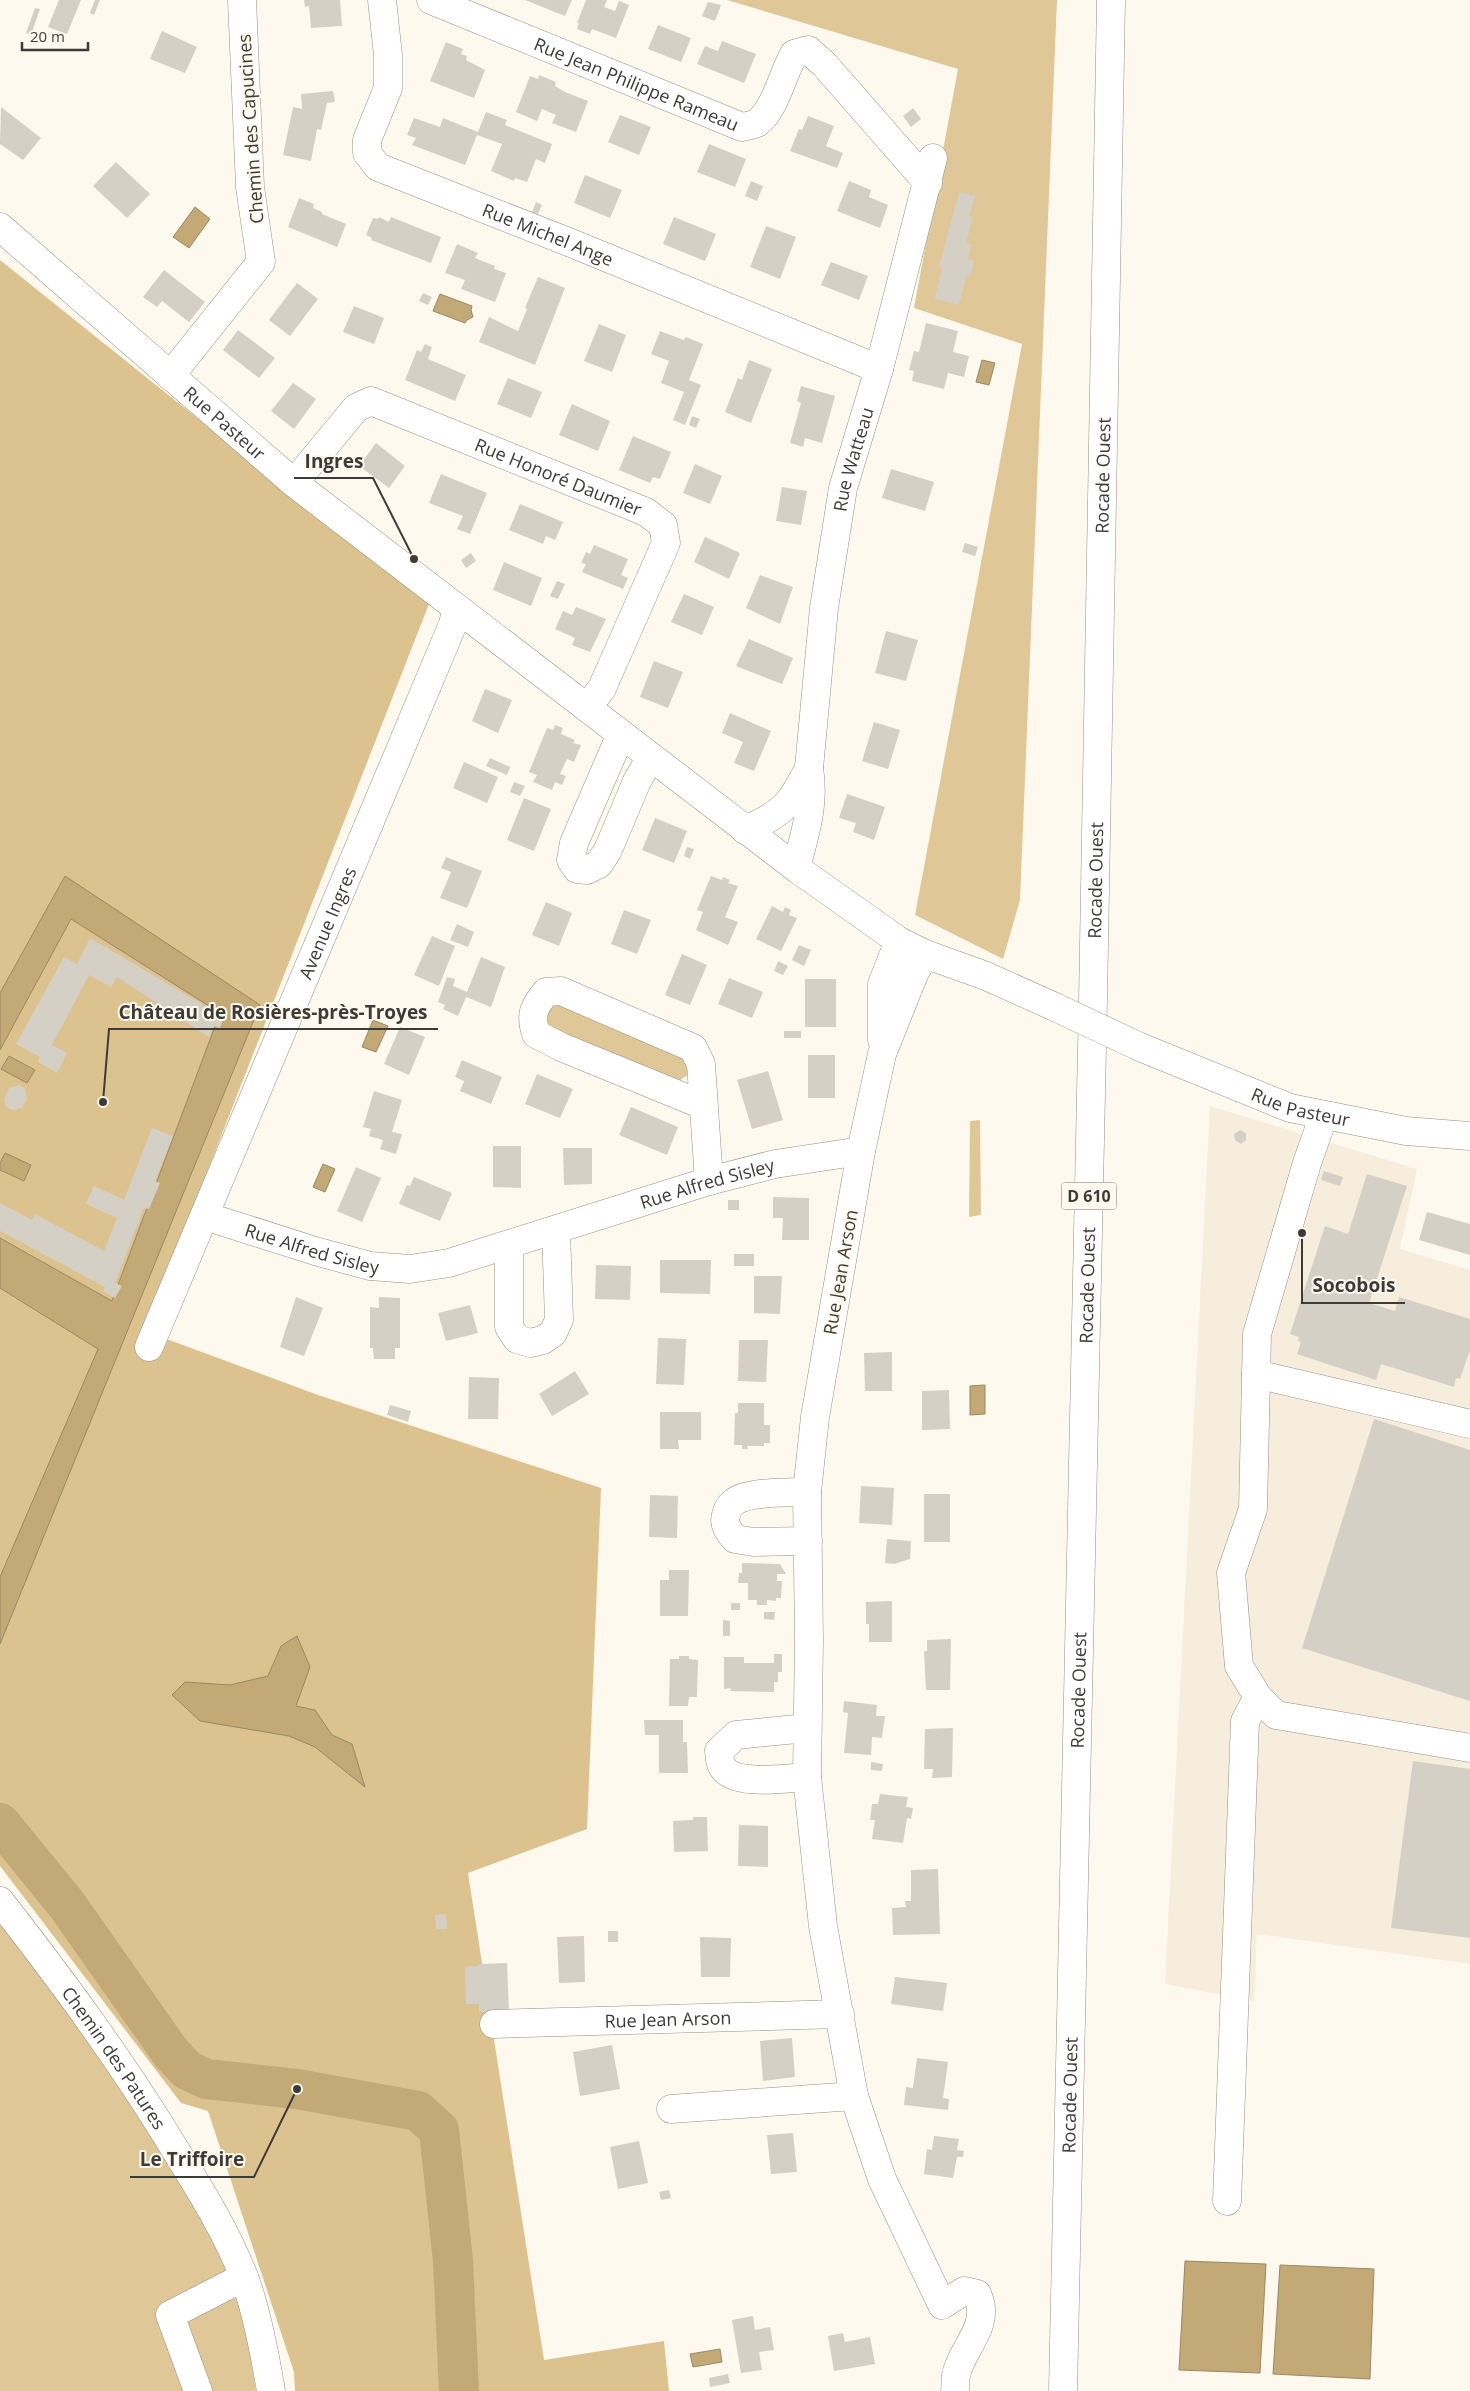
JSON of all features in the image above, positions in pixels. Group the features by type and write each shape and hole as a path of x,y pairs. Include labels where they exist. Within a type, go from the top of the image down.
{"street":[{"name":"Chemin des Capucines","path":"170,376 261,262 250,187 242,0"},
{"name":"Rue Michel Ange","path":"382,0 388,55 388,88 367,140 367,153 378,167 879,369"},
{"name":"Rue Jean Philippe Rameau","path":"431,0 742,127 756,124 768,113 786,68 794,54 808,50 931,170"},
{"name":"Rocade Ouest","path":"1063,2391 1094,991 1112,0"},
{"name":"Rue Watteau","path":"796,868 811,808 812,788 809,768 824,608 843,488 879,369 931,170"},
{"name":"Rue Pasteur","path":"0,227 294,483 745,830 899,941 925,954 986,976 1140,1047 1290,1108 1406,1131 1470,1136"},
{"name":"Rue Honoré Daumier","path":"294,483 356,408 371,401 646,512 658,520 663,525 666,542 602,688 587,708"},
{"name":"Avenue Ingres","path":"149,1348 453,624 456,608"},
{"path":"621,734 574,843 571,860 577,869 587,870 599,864 608,850 637,781 651,757"},
{"name":"Rue Watteau","path":"745,830 783,810 795,796 809,768"},
{"name":"Rue Jean Arson","path":"882,1054 882,984 899,941"},
{"name":"Rue Jean Arson","path":"925,954 914,974 882,1054 861,1150 815,1417 807,1492 807,1778 823,1926 854,2096 882,2179 942,2305 964,2290 977,2294 982,2306 979,2327 956,2374 955,2391"},
{"path":"703,1105 561,1047 536,1034 531,1020 537,1003 546,992 561,991 693,1048 702,1064 709,1181"},
{"path":"1324,1115 1306,1163 1257,1334 1253,1509 1231,1572 1239,1666 1258,1698 1276,1716 1470,1748"},
{"name":"Rue Alfred Sisley","path":"206,1216 315,1251 370,1266 410,1269 449,1263 709,1181 775,1164 861,1150"},
{"path":"508,1245 509,1327 517,1339 530,1343 543,1340 553,1333 559,1320 556,1230"},
{"path":"1256,1374 1470,1424"},
{"path":"807,1492 752,1496 734,1501 728,1509 725,1520 728,1531 735,1539 754,1542 808,1541"},
{"path":"1227,2201 1245,1721 1258,1698"},
{"path":"807,1728 736,1735 719,1751 721,1766 731,1776 746,1780 807,1778"},
{"name":"Chemin des Patures","path":"0,1901 75,1998 140,2092 205,2198 244,2277 266,2361 271,2391"},
{"name":"Rue Jean Arson","path":"494,2024 840,2014"},
{"path":"671,2109 854,2096"},
{"path":"198,2391 170,2315 244,2277"}],"shaded area":[{"path":"727,0 1057,0 1020,900 1003,959 915,915 1022,344 914,308 958,69"},
{"path":"195,207 210,219 189,248 173,237"},
{"path":"0,260 429,604 145,1331 318,1395 601,1488 587,1829 468,1873 544,2360 664,2341 669,2391 295,2391 294,2372 208,2111 181,2103 0,1866"},
{"path":"440,294 472,306 473,317 465,323 433,311"},
{"path":"982,360 995,363 989,385 976,382"},
{"path":"65,876 260,1005 0,1644 0,1577 98,1349 0,1288 0,1238 112,1301 220,1013 71,919 0,1050 0,993"},
{"path":"556,1000 688,1054 689,1074 676,1083 548,1033 544,1009"},
{"path":"373,1020 388,1026 376,1052 362,1047"},
{"path":"9,1056 35,1070 27,1083 1,1069"},
{"path":"1210,1106 1417,1169 1400,1249 1470,1270 1470,1964 1257,1934 1254,2001 1165,1984"},
{"path":"980,1120 981,1215 969,1217 970,1121"},
{"path":"5,1153 31,1165 24,1181 0,1170 0,1163"},
{"path":"323,1164 335,1169 325,1192 313,1187"},
{"path":"985,1385 985,1414 970,1415 970,1386"},
{"path":"297,1636 310,1667 296,1706 315,1710 332,1735 352,1744 365,1787 315,1747 289,1736 200,1721 172,1695 185,1682 230,1685 268,1676 281,1646"},
{"path":"0,1926 9,1926 197,2201 243,2307 256,2391 0,2391"},
{"path":"1185,2261 1266,2264 1260,2373 1179,2370"},
{"path":"1280,2265 1374,2269 1370,2379 1273,2374"},
{"path":"720,2349 722,2362 693,2367 690,2354"}],"building":[{"path":"59,0 81,0 67,34 48,27"},
{"path":"95,0 100,0 94,15 90,13"},
{"path":"304,0 340,0 342,26 311,28 309,6 305,7"},
{"path":"525,0 572,0 565,16"},
{"path":"586,0 607,0 604,7 615,11 619,1 629,5 616,38 592,29 590,34 577,29 579,23 577,23"},
{"path":"708,2 721,5 715,21 702,16"},
{"path":"35,8 40,9 31,35 26,33"},
{"path":"658,25 691,38 681,62 648,49"},
{"path":"162,31 197,47 185,73 150,59"},
{"path":"722,41 756,54 744,83 697,64 705,46 718,51"},
{"path":"446,42 463,49 461,54 467,56 466,60 485,70 474,98 430,81"},
{"path":"539,75 556,82 555,86 565,92 588,101 576,132 552,123 556,115 542,109 537,121 516,112 530,76 538,79"},
{"path":"333,91 335,102 327,103 321,130 317,129 311,161 283,155 293,107 302,109 301,94"},
{"path":"1,107 41,138 23,160 0,144"},
{"path":"913,108 921,119 911,127 903,116"},
{"path":"486,112 507,120 505,125 552,144 545,163 536,159 527,182 515,178 514,181 491,171 502,144 477,135 465,165 412,145 416,138 407,135 414,118 440,127 443,118 478,132"},
{"path":"620,115 651,127 639,155 608,142"},
{"path":"808,116 834,126 826,146 843,153 837,168 790,151 799,129 802,130"},
{"path":"709,144 746,159 735,187 697,172"},
{"path":"116,162 150,194 127,218 93,186"},
{"path":"585,175 622,190 610,218 574,203"},
{"path":"751,181 763,186 757,201 745,196"},
{"path":"849,181 871,190 869,197 888,205 880,228 837,211"},
{"path":"959,192 975,196 969,216 973,217 966,243 972,244 968,259 974,261 971,276 967,275 959,305 935,299 942,268 939,267"},
{"path":"299,198 314,204 313,208 322,212 322,214 346,224 337,247 288,227"},
{"path":"536,202 542,205 538,214 532,212"},
{"path":"379,217 389,222 391,217 441,237 431,263 371,240 372,238 366,235 373,218 378,219"},
{"path":"674,217 716,234 705,261 663,244"},
{"path":"766,226 796,237 780,279 750,267"},
{"path":"457,244 478,253 475,258 495,266 494,269 506,273 495,302 461,289 465,280 445,273"},
{"path":"831,262 868,276 859,300 821,285"},
{"path":"164,270 205,302 189,322 162,301 157,307 143,297"},
{"path":"538,277 565,288 535,365 479,342 489,317 518,331"},
{"path":"297,283 318,299 290,336 269,320"},
{"path":"423,293 432,297 428,305 419,301"},
{"path":"354,306 384,318 374,344 343,332"},
{"path":"926,323 958,331 953,352 969,356 964,377 948,373 944,389 912,381 914,371 909,370 914,351 919,352"},
{"path":"599,324 626,335 612,372 584,361"},
{"path":"238,330 275,358 259,378 223,350"},
{"path":"660,331 684,340 686,337 703,344 689,380 701,385 685,425 673,420 684,392 661,383 669,361 651,354"},
{"path":"425,344 432,347 428,359 466,375 455,401 405,380 417,350 421,352"},
{"path":"749,360 772,369 751,423 725,412 738,378 742,380"},
{"path":"508,378 542,392 531,418 497,404"},
{"path":"293,383 316,399 294,429 271,411"},
{"path":"801,386 835,396 822,443 805,438 803,447 790,443 801,403 797,401"},
{"path":"572,404 610,421 598,451 559,435"},
{"path":"692,416 700,419 696,428 689,425"},
{"path":"633,436 671,452 660,479 653,477 650,483 619,470"},
{"path":"376,443 405,466 389,488 359,466"},
{"path":"695,464 722,476 710,504 683,493"},
{"path":"891,469 934,482 925,511 882,498"},
{"path":"441,474 487,493 470,534 457,529 463,516 429,503"},
{"path":"782,487 807,491 801,525 776,521"},
{"path":"520,504 563,522 555,540 546,536 543,544 509,530"},
{"path":"705,537 740,553 729,579 694,562"},
{"path":"965,543 978,547 975,556 962,552"},
{"path":"594,545 628,559 621,575 628,578 623,589 582,572 586,564 581,563 586,552 590,554"},
{"path":"471,553 476,561 466,568 461,560"},
{"path":"504,562 542,578 531,606 493,590"},
{"path":"760,575 793,587 780,624 746,608"},
{"path":"557,581 565,584 558,599 550,596"},
{"path":"684,594 714,607 702,635 671,622"},
{"path":"576,607 606,619 590,652 572,645 575,638 555,629 563,611 572,615"},
{"path":"886,631 918,640 906,681 875,673"},
{"path":"749,639 793,658 782,684 736,666"},
{"path":"654,661 683,672 668,708 640,697"},
{"path":"485,689 512,700 498,733 472,721"},
{"path":"730,713 771,731 754,771 734,763 743,742 722,733"},
{"path":"874,722 900,730 888,769 862,761"},
{"path":"555,725 563,728 561,734 575,740 573,743 581,745 574,762 567,759 560,774 566,776 562,785 555,782 552,790 533,782 537,775 529,772 547,728 553,730"},
{"path":"490,758 510,767 507,775 486,766"},
{"path":"464,762 498,777 487,803 453,788"},
{"path":"514,782 525,786 520,796 510,792"},
{"path":"847,794 885,807 874,840 853,832 856,823 839,818"},
{"path":"524,798 551,809 534,851 507,840"},
{"path":"655,818 687,831 674,863 642,850"},
{"path":"687,847 694,849 690,859 684,856"},
{"path":"446,857 482,871 467,908 440,898 451,872 441,868"},
{"path":"711,876 722,880 723,877 730,880 728,883 738,886 725,917 738,922 728,945 696,930 703,912 697,910"},
{"path":"546,902 572,913 559,946 532,935"},
{"path":"772,906 783,912 785,907 791,910 789,915 797,918 781,951 756,939"},
{"path":"624,910 651,920 637,954 611,944"},
{"path":"457,924 474,932 468,947 450,940"},
{"path":"432,936 455,946 439,986 414,975"},
{"path":"90,938 212,1010 213,1006 225,1013 220,1028 213,1026 209,1037 117,977 111,987 89,975 52,1045 67,1053 57,1073 38,1062 40,1057 16,1044 64,957 77,964"},
{"path":"799,945 811,950 804,966 792,960"},
{"path":"682,954 707,965 690,1005 665,995"},
{"path":"481,957 505,967 491,1007 466,997 458,1016 443,1009 445,1005 438,1002 447,977 455,979 453,986 467,992"},
{"path":"778,961 788,966 783,975 774,971"},
{"path":"729,978 763,992 752,1018 718,1004"},
{"path":"805,979 836,979 836,1027 805,1027"},
{"path":"400,1027 425,1037 409,1075 384,1064"},
{"path":"784,1031 801,1031 801,1038 784,1038"},
{"path":"808,1055 835,1055 835,1098 808,1098"},
{"path":"462,1060 502,1077 491,1104 460,1091 464,1081 455,1077"},
{"path":"768,1071 783,1120 752,1129 737,1080"},
{"path":"537,1074 573,1089 560,1118 525,1104"},
{"path":"19,1085 25,1088 27,1099 22,1108 13,1110 6,1107 4,1099 9,1088"},
{"path":"374,1091 402,1100 392,1132 402,1134 396,1154 380,1149 383,1140 369,1136 371,1129 363,1127"},
{"path":"631,1107 678,1127 667,1155 619,1135"},
{"path":"152,1128 173,1136 155,1181 160,1183 149,1209 144,1208 115,1283 122,1286 115,1298 103,1291 105,1287 0,1231 0,1203 32,1220 35,1214 104,1251 117,1218 86,1204 94,1186 124,1200"},
{"path":"1240,1130 1246,1133 1246,1140 1241,1144 1235,1140 1234,1134"},
{"path":"493,1146 521,1146 521,1188 493,1187"},
{"path":"563,1148 592,1148 592,1184 564,1185"},
{"path":"356,1167 381,1178 362,1222 337,1211"},
{"path":"1324,1171 1343,1177 1340,1186 1321,1180"},
{"path":"1367,1174 1407,1186 1369,1303 1395,1311 1399,1297 1470,1319 1470,1350 1460,1379 1456,1378 1454,1387 1381,1364 1376,1380 1297,1354 1301,1342 1298,1341 1299,1337 1290,1334 1325,1226 1348,1234"},
{"path":"414,1177 452,1193 440,1221 399,1204 407,1185 410,1186"},
{"path":"773,1197 809,1198 809,1240 782,1240 783,1218 773,1218"},
{"path":"728,1200 739,1200 739,1210 728,1210"},
{"path":"1427,1212 1470,1224 1470,1255 1419,1240"},
{"path":"734,1254 754,1254 754,1266 734,1266"},
{"path":"660,1260 711,1260 710,1294 660,1293"},
{"path":"596,1265 631,1266 630,1300 595,1299"},
{"path":"754,1276 782,1276 780,1314 754,1313"},
{"path":"296,1297 323,1308 304,1356 280,1347"},
{"path":"379,1297 400,1298 400,1348 395,1348 395,1359 374,1359 373,1348 370,1348 370,1307 379,1308"},
{"path":"470,1305 478,1333 446,1341 438,1313"},
{"path":"658,1338 686,1339 684,1385 656,1384"},
{"path":"739,1340 768,1340 766,1382 738,1381"},
{"path":"892,1352 892,1391 865,1391 864,1353"},
{"path":"575,1371 589,1394 552,1416 539,1394"},
{"path":"469,1377 499,1378 498,1419 468,1419"},
{"path":"949,1390 950,1429 922,1430 922,1391"},
{"path":"738,1403 764,1403 764,1425 770,1425 770,1443 764,1443 764,1446 747,1446 748,1449 742,1449 742,1445 734,1445 735,1413 738,1413"},
{"path":"390,1405 411,1411 408,1422 387,1415"},
{"path":"660,1412 701,1412 701,1440 678,1440 679,1449 660,1449"},
{"path":"1374,1419 1470,1450 1470,1701 1302,1648"},
{"path":"861,1486 894,1488 892,1525 859,1523"},
{"path":"924,1494 950,1494 950,1542 924,1542"},
{"path":"650,1495 678,1496 677,1538 649,1537"},
{"path":"887,1539 911,1541 910,1559 894,1564 885,1563"},
{"path":"742,1563 780,1564 786,1574 777,1574 777,1581 782,1581 781,1598 776,1598 776,1601 767,1600 767,1605 757,1605 757,1600 748,1600 748,1583 738,1583 739,1573 742,1573"},
{"path":"669,1570 689,1570 688,1616 660,1616 660,1580 669,1580"},
{"path":"892,1601 892,1642 869,1642 869,1624 866,1624 866,1602"},
{"path":"731,1603 740,1603 740,1610 731,1610"},
{"path":"764,1612 775,1612 774,1620 764,1619"},
{"path":"723,1620 730,1621 730,1636 723,1636"},
{"path":"951,1639 950,1690 926,1690 924,1651 927,1651 927,1640"},
{"path":"774,1654 782,1654 782,1672 778,1672 778,1682 774,1682 774,1692 730,1691 731,1688 724,1689 724,1657 744,1657 744,1663 774,1663"},
{"path":"679,1656 689,1656 689,1659 698,1660 697,1697 689,1697 688,1706 669,1706 670,1659 679,1659"},
{"path":"844,1701 877,1705 876,1716 885,1716 882,1738 872,1737 871,1755 844,1753 848,1713 843,1712"},
{"path":"644,1720 683,1720 683,1742 687,1742 688,1773 659,1773 659,1735 645,1735"},
{"path":"953,1728 952,1777 932,1778 933,1769 924,1769 925,1729"},
{"path":"1413,1761 1470,1769 1470,1938 1391,1928"},
{"path":"871,1762 883,1764 882,1771 871,1770"},
{"path":"880,1794 908,1797 906,1807 913,1808 911,1819 907,1818 903,1843 872,1839 875,1820 870,1820 872,1804 878,1804"},
{"path":"693,1817 707,1817 708,1851 674,1852 673,1821 693,1820"},
{"path":"739,1825 768,1826 768,1867 738,1866"},
{"path":"938,1869 940,1934 893,1935 892,1908 906,1907 905,1901 911,1901 911,1870"},
{"path":"446,1914 447,1929 436,1929 435,1915"},
{"path":"608,1931 618,1931 618,1942 608,1942"},
{"path":"584,1936 585,1982 559,1983 557,1937"},
{"path":"700,1937 731,1938 730,1977 701,1977"},
{"path":"507,1963 509,2011 479,2012 479,2004 466,2004 465,1967 478,1966 478,1964"},
{"path":"895,1977 947,1983 943,2011 891,2004"},
{"path":"792,2038 795,2077 763,2081 760,2041"},
{"path":"612,2045 620,2089 580,2096 573,2052"},
{"path":"917,2058 948,2062 943,2098 949,2099 948,2110 904,2105 906,2087 913,2088"},
{"path":"793,2133 797,2172 771,2174 767,2135"},
{"path":"934,2136 959,2139 957,2150 964,2151 963,2157 957,2157 953,2178 924,2174 927,2149 932,2150"},
{"path":"639,2141 648,2183 618,2189 610,2147"},
{"path":"669,2190 671,2198 661,2200 659,2192"},
{"path":"753,2316 755,2330 770,2327 774,2350 759,2352 762,2370 741,2373 732,2320"},
{"path":"843,2333 845,2342 870,2337 875,2364 834,2371 828,2336"},
{"path":"728,2374 730,2383 710,2387 709,2378"}],"waterway":[{"path":"0,1823 67,1905 171,2053 187,2070 206,2079 297,2089 418,2111 439,2130 453,2261 459,2391"}],"place":[{"name":"Ingres","path":"414,559"},
{"name":"Château de Rosières-près-Troyes","path":"103,1102"},
{"name":"Socobois","path":"1302,1233"},
{"name":"Le Triffoire","path":"297,2089"}]}
